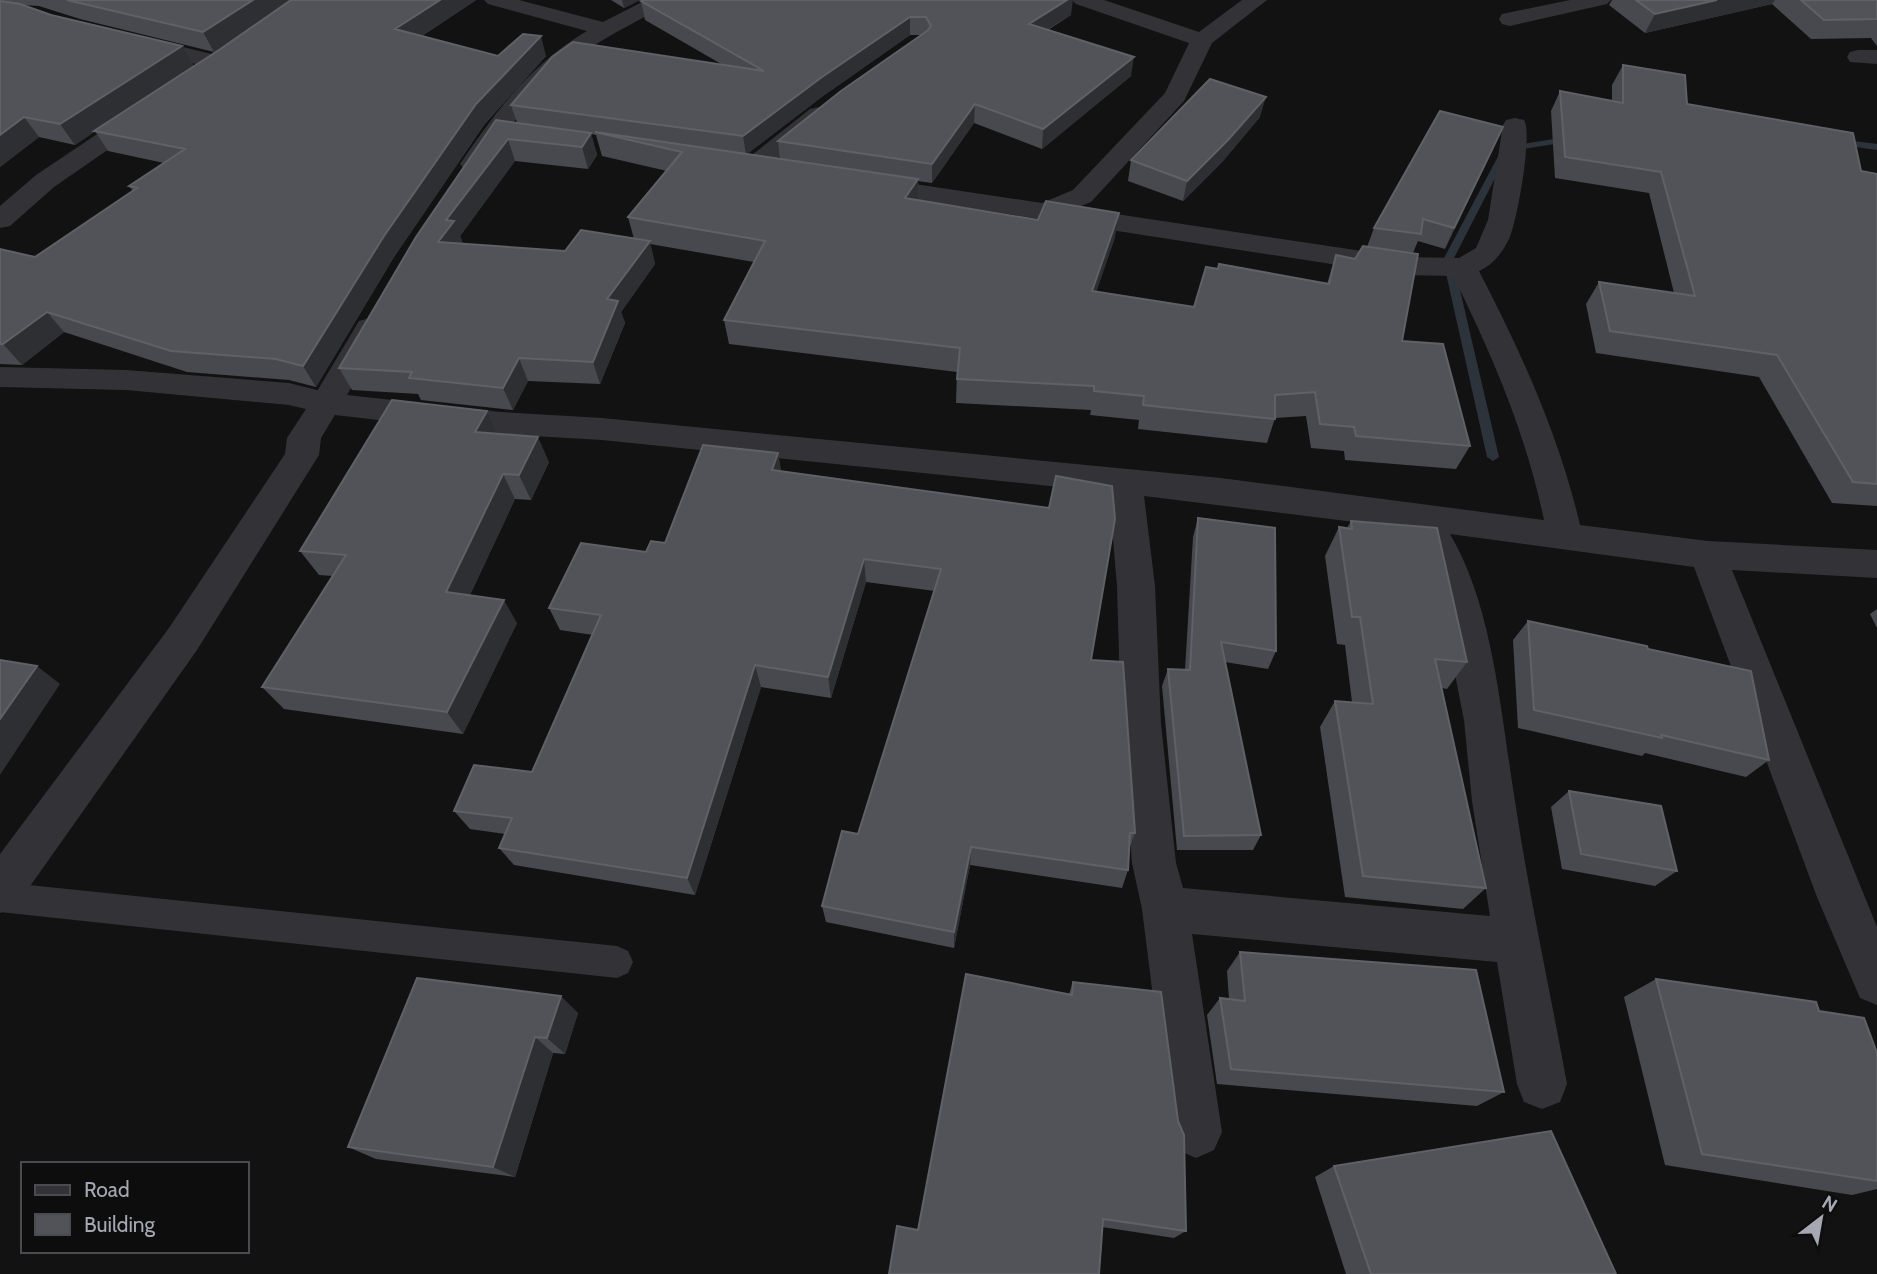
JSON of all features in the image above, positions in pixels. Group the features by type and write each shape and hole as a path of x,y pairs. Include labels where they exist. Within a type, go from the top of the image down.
{"street":[{"path":"495,0 603,29"},
{"path":"456,189 495,131 548,69 603,29 662,0"},
{"path":"1083,0 1202,40"},
{"path":"1044,212 1082,195 1176,96 1202,40 1256,0"},
{"path":"1510,19 1600,0"},
{"path":"112,37 220,63"},
{"path":"198,78 240,48"},
{"path":"0,220 45,181 165,100"},
{"path":"792,173 740,165 833,103"},
{"path":"845,181 1402,266 1463,267 1480,261 1491,248 1501,226 1515,125"},
{"path":"495,131 521,134"},
{"path":"1463,267 1502,342 1533,415 1559,505 1565,536"},
{"path":"0,891 183,639 302,455 304,438 382,306"},
{"path":"0,377 127,380 289,394 326,403 501,423 602,429 1221,491 1708,555 1877,564"},
{"path":"1125,483 1136,586 1144,762 1154,863 1165,909 1196,1132"},
{"path":"1422,517 1448,562 1456,584 1484,720 1493,801 1542,1084"},
{"path":"1708,555 1840,897 1877,981"},
{"path":"1165,909 1517,941"}],"lane":[{"path":"0,897 617,962"}],"building":[{"path":"67,0 253,0 203,32"},
{"path":"291,0 440,0 395,29 498,56 523,34 541,36 476,104 384,236 303,366 276,359 171,351 47,312 0,344 0,249 35,257 137,188 129,186 185,149 94,131"},
{"path":"1067,0 1029,24 1134,57 1043,129 975,104 932,164 778,141 841,91 927,31 931,26 926,17 910,17 822,77 743,136 511,105 552,57 573,42 764,71 641,1"},
{"path":"1636,0 1717,0 1655,14"},
{"path":"1801,0 1877,0 1877,19 1824,20"},
{"path":"0,1 182,46 60,124 24,117 0,135"},
{"path":"1623,65 1685,75 1687,104 1853,133 1861,171 1877,174 1877,484 1853,482 1777,355 1610,331 1599,282 1695,296 1661,172 1565,157 1560,91 1623,103"},
{"path":"1210,79 1266,97 1187,181 1131,160"},
{"path":"1440,111 1503,127 1454,228 1423,219 1421,234 1374,228"},
{"path":"496,120 591,133 582,147 508,139 446,220 454,221 438,242 565,251 581,230 650,241 607,299 618,301 593,362 519,358 503,388 409,378 412,372 339,368 416,237"},
{"path":"595,132 918,179 905,198 1038,220 1046,201 1119,213 1092,291 1194,307 1206,267 1218,269 1219,264 1329,284 1336,255 1355,259 1363,246 1418,254 1402,341 1443,344 1470,446 1356,436 1354,427 1320,424 1315,392 1275,395 1275,419 1143,405 1144,396 1094,391 1094,386 957,379 960,348 724,320 765,241 628,217 682,152"},
{"path":"392,400 487,411 475,432 538,437 519,475 503,474 446,592 504,600 447,712 262,687 346,555 300,551"},
{"path":"703,445 778,453 772,470 1049,508 1056,476 1112,486 1115,519 1091,660 1123,662 1135,833 1130,833 1128,870 971,847 954,932 822,906 842,831 858,834 941,569 864,559 828,677 755,665 687,878 499,848 512,818 454,811 474,765 532,772 601,615 549,608 581,543 646,552 651,541 665,543"},
{"path":"1198,518 1275,528 1276,651 1221,642 1261,835 1184,836 1168,669 1190,670"},
{"path":"1351,521 1437,528 1467,662 1435,659 1486,888 1363,876 1335,701 1373,704 1360,617 1352,617 1339,527 1352,529"},
{"path":"1528,621 1751,671 1769,760 1534,710"},
{"path":"0,660 37,666 0,719"},
{"path":"1569,791 1661,806 1677,871 1581,854"},
{"path":"1240,952 1476,970 1504,1092 1231,1069 1220,998 1245,1001"},
{"path":"966,974 1072,995 1073,982 1161,992 1178,1121 1184,1135 1186,1231 1103,1219 1099,1274 889,1274 897,1226 918,1230"},
{"path":"417,978 561,996 547,1038 535,1037 493,1167 348,1147"},
{"path":"1656,979 1816,1002 1819,1011 1864,1018 1877,1053 1877,1181 1702,1154"},
{"path":"1551,1131 1616,1274 1371,1274 1334,1166"}],"waterway":[{"path":"1493,457 1448,260 1506,149 1572,139"},
{"path":"1838,142 1877,147"}]}
